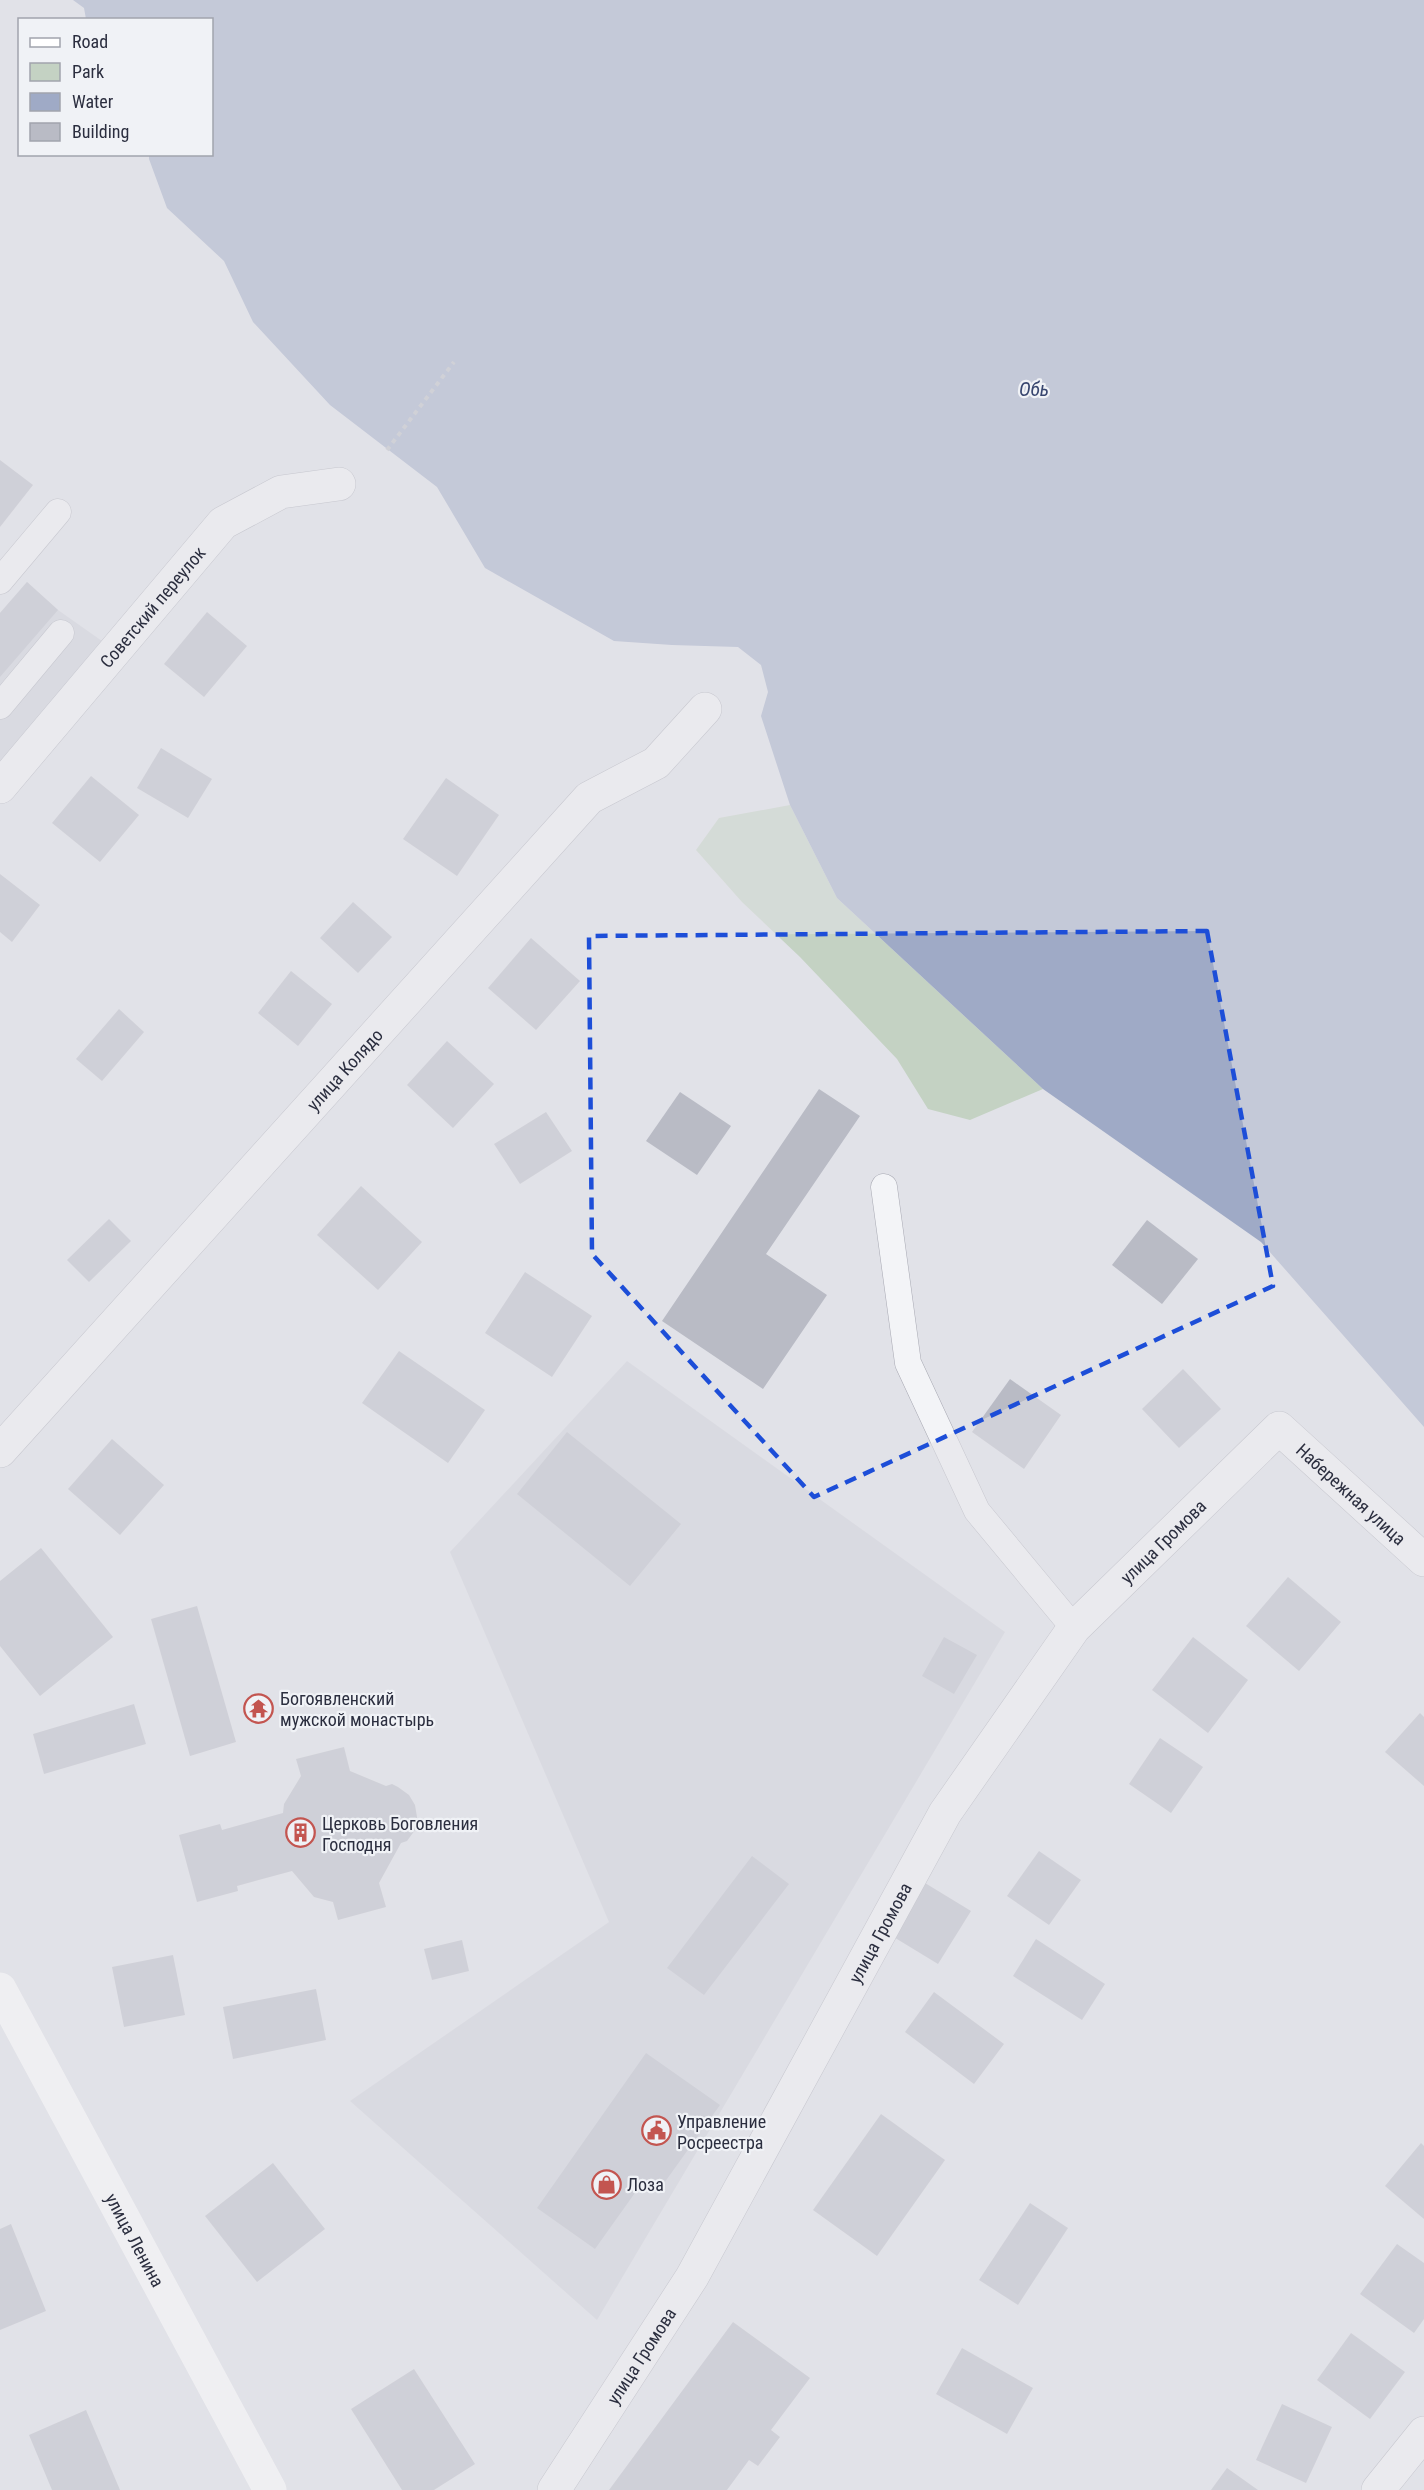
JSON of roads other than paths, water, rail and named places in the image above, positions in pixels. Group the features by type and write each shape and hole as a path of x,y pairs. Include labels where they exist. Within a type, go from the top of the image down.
{"street":[{"name":"Советский переулок","path":"0,787 223,523 281,492 339,484"},
{"name":"улица Колядо","path":"0,1450 589,798 656,763 705,709"},
{"name":"улица Громова","path":"554,2490 692,2277 945,1813 1074,1628 1280,1428"},
{"name":"Набережная улица","path":"1280,1428 1424,1560"},
{"name":"улица Ленина","path":"0,1989 270,2490"},
{"path":"1378,2490 1424,2433"}],"lane":[{"path":"0,581 58,512"},
{"path":"0,706 61,633"},
{"path":"884,1187 908,1363 977,1511 1074,1628"}],"water":[{"name":"Обь","path":"73,0 1424,0 1424,1427 1261,1242 1043,1089 837,898 790,805 761,716 768,692 761,665 738,647 614,641 485,568 437,487 330,405 253,322 224,261 167,208 149,159 149,156 213,156 213,18 86,18 84,8"}],"place":[{"name":"Богоявленский мужской монастырь","path":"259,1708"},
{"name":"Церковь Боговления Господня","path":"301,1833"},
{"name":"Управление Росреестра","path":"656,2131"},
{"name":"Лоза","path":"606,2184"}]}
